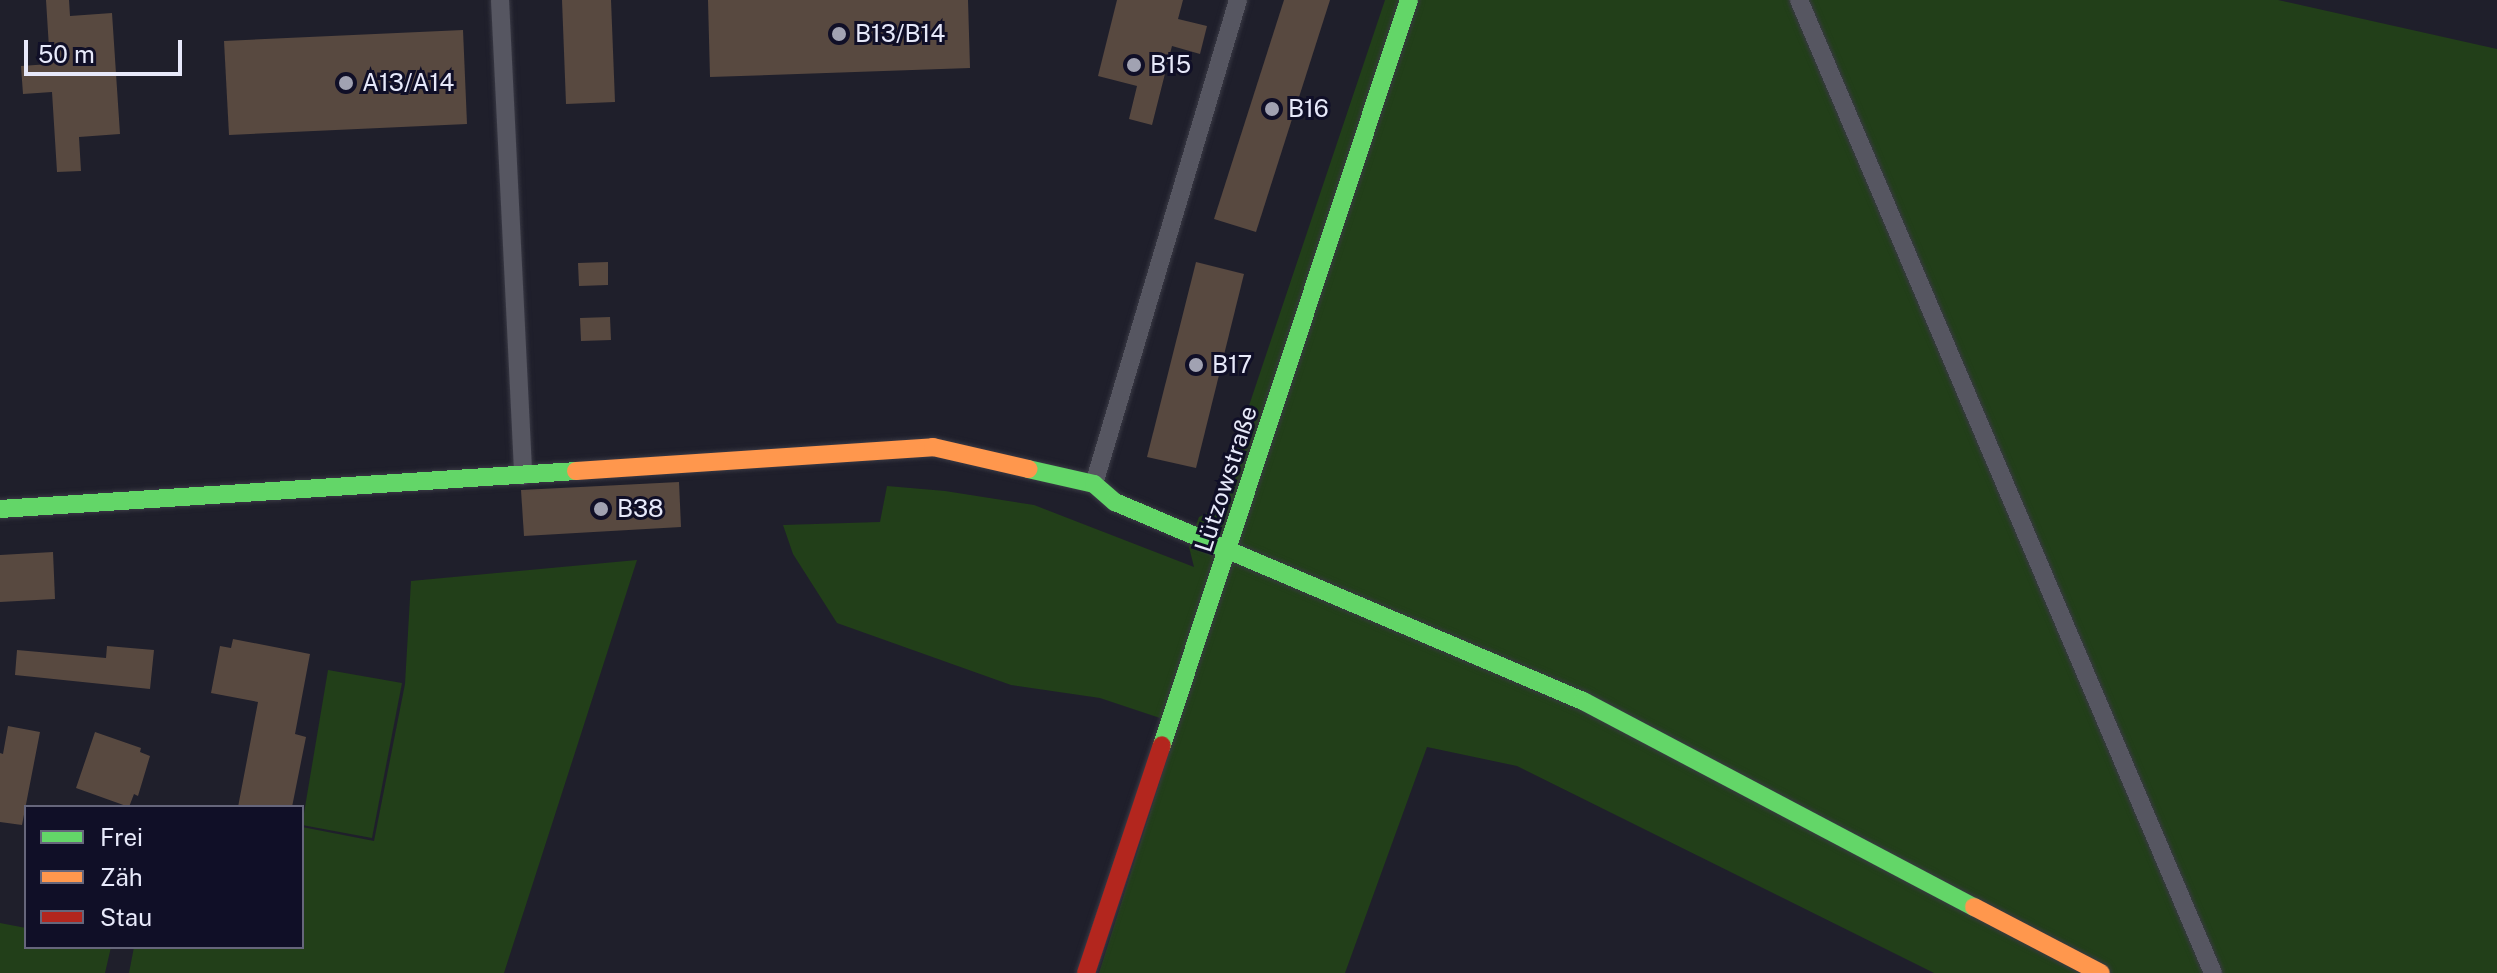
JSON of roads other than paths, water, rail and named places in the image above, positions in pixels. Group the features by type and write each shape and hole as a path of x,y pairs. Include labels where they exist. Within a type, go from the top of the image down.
{"street":[{"path":"500,0 523,475"},
{"path":"1094,484 1238,0"},
{"name":"Lützowstraße","path":"1086,973 1409,0"},
{"path":"1799,0 2213,973"},
{"path":"0,509 933,447 1094,484 1115,502 1583,701 2101,973"}],"place":[{"name":"B13/B14","path":"839,34"},
{"name":"B15","path":"1134,65"},
{"name":"A13/A14","path":"346,83"},
{"name":"B16","path":"1272,109"},
{"name":"B17","path":"1196,365"},
{"name":"B38","path":"601,509"}]}
